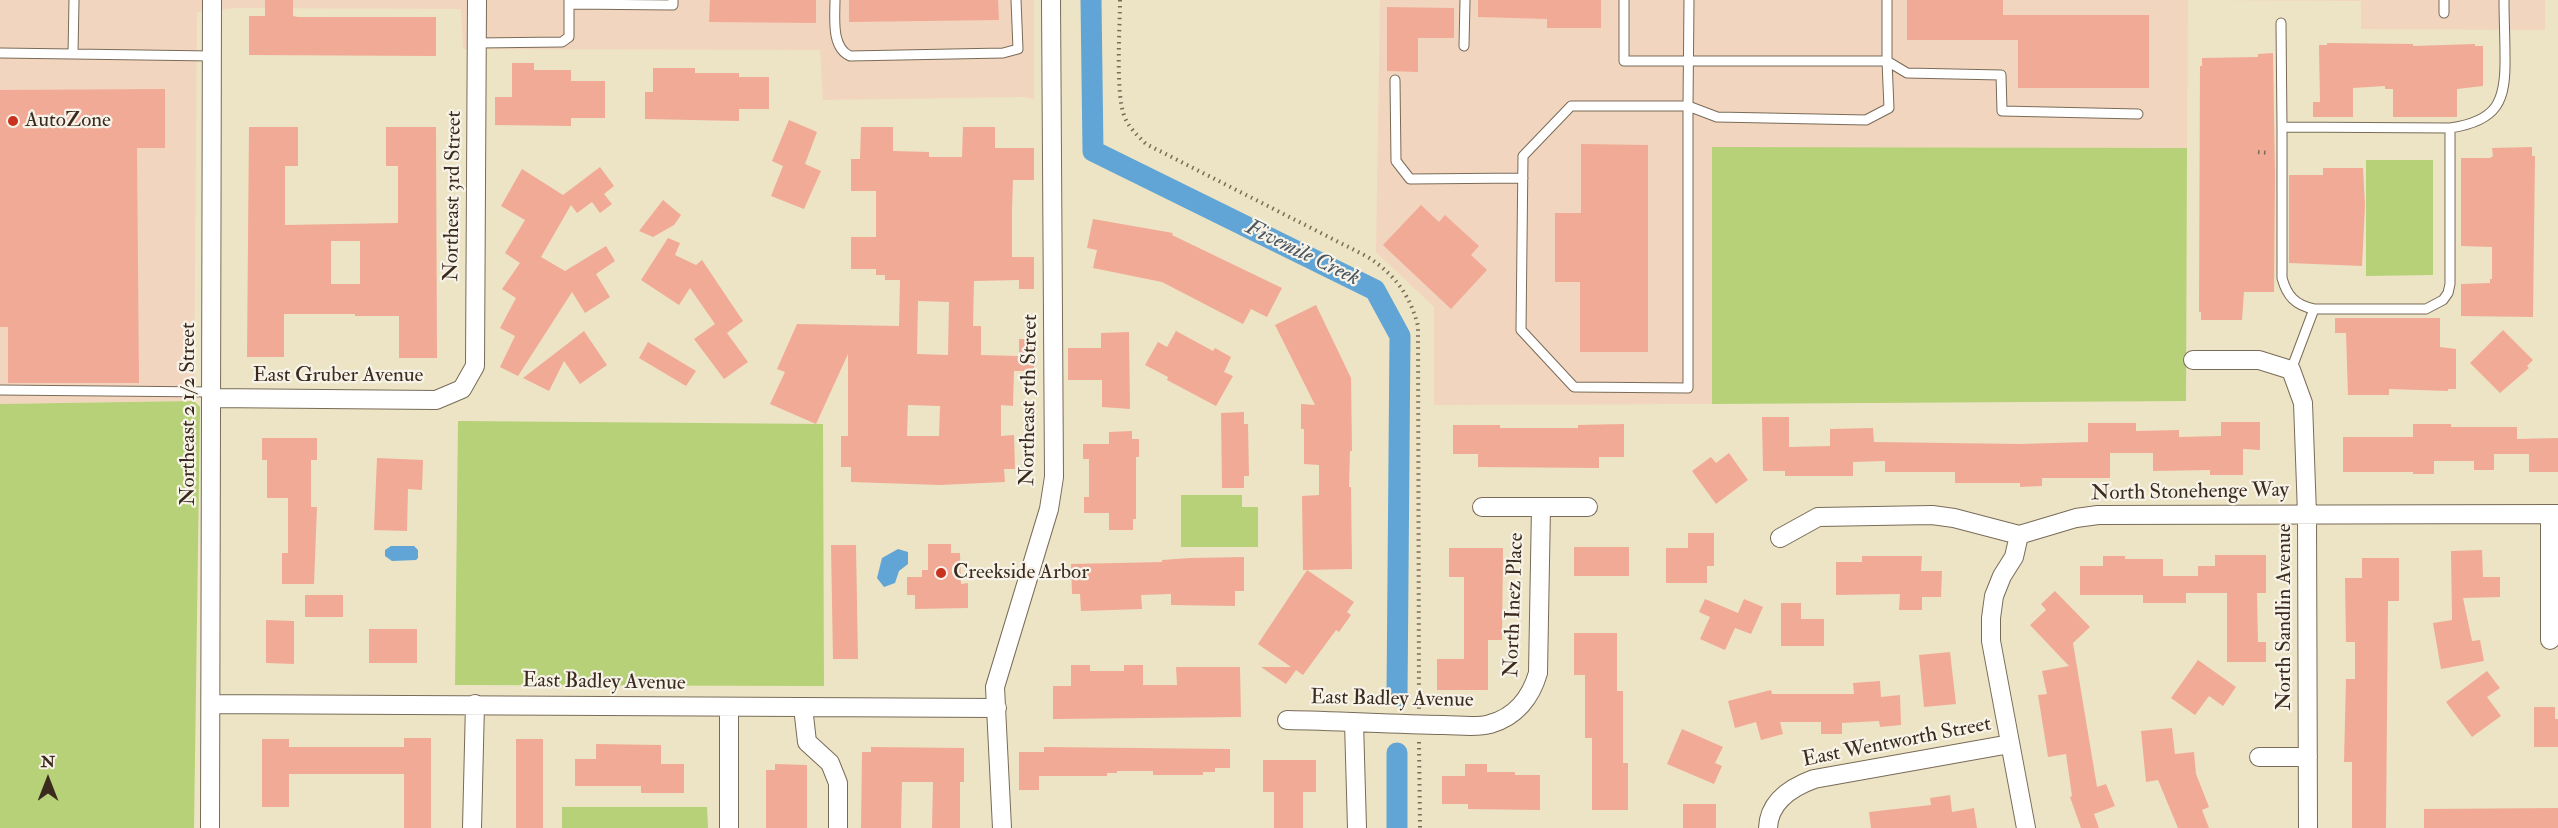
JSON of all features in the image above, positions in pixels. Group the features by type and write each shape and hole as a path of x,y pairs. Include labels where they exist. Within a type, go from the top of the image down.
{"street":[{"name":"Northeast 2 1/2 Street","path":"210,828 213,0"},
{"name":"Northeast 3rd Street","path":"462,389 475,366 477,0"},
{"name":"Northeast 5th Street","path":"1002,828 995,687 1049,509 1054,477 1052,0"},
{"path":"2193,360 2259,360 2291,370"},
{"name":"North Sandlin Avenue","path":"2291,370 2302,403 2307,514 2308,828"},
{"name":"East Gruber Avenue","path":"212,395 436,400 462,389"},
{"name":"North Inez Place","path":"1482,507 1588,507"},
{"name":"North Inez Place","path":"1525,703 1534,688 1538,673 1541,507"},
{"path":"2550,640 2554,514"},
{"name":"North Stonehenge Way","path":"2019,535 2076,518 2098,515 2554,514"},
{"path":"1780,538 1818,517 1932,515 1954,518 2019,535 2014,557 2002,576 1994,596 1991,641 2026,828"},
{"name":"East Badley Avenue","path":"1287,720 1396,725 1489,725 1509,716 1525,703"},
{"name":"East Badley Avenue","path":"211,704 997,708"},
{"path":"472,828 475,704"},
{"path":"729,707 729,828"},
{"path":"803,707 807,742 830,763 838,783 838,828"},
{"path":"1354,722 1357,828"},
{"name":"East Wentworth Street","path":"1768,828 1777,802 1793,787 1814,779 2010,744"},
{"path":"2259,758 2308,758"}],"lane":[{"path":"73,54 74,0"},
{"path":"477,43 562,42 569,37 569,2 673,5 673,0"},
{"path":"835,0 836,37 843,53 850,56 1002,53 1018,49 1016,0"},
{"path":"1464,46 1465,0"},
{"path":"1624,0 1624,61 1887,62 1907,73 2001,75 2002,111 2138,114"},
{"path":"1689,0 1688,60 1688,106 1688,388 1574,387 1521,330 1523,156 1571,106 1688,106 1717,117 1866,120 1889,108 1887,0"},
{"path":"2444,0 2444,13"},
{"path":"2282,128 2450,128 2471,125 2490,115 2502,99 2506,82 2504,0"},
{"path":"2281,23 2282,278 2286,292 2303,307 2314,309 2426,309 2443,300 2450,284 2450,128"},
{"path":"0,53 212,56"},
{"path":"1395,80 1396,161 1410,179 1523,178"},
{"path":"2291,370 2314,309"},
{"path":"0,390 212,395"}],"path":[{"path":"1120,0 1121,99 1125,117 1133,132 1146,144 1368,257 1386,269 1403,287 1413,307 1418,326 1419,711"},
{"path":"2258,152 2274,153"},
{"path":"1419,738 1420,828"}],"shaded area":[{"path":"0,0 1034,0 1034,99 1024,97 823,100 820,50 463,49 461,9 235,8 197,12 194,401 0,404"},
{"path":"1380,0 2188,0 2187,148 1712,147 1712,404 1434,405 1434,307 1376,252"},
{"path":"2199,0 2545,0 2545,30 2361,29 2361,1"}],"green space":[{"path":"1712,147 2187,148 2186,401 1712,404"},
{"path":"2366,160 2433,160 2433,275 2366,276"},
{"path":"194,401 200,407 194,828 0,828 0,404"},
{"path":"458,421 823,424 824,686 455,685"},
{"path":"1181,495 1242,495 1242,507 1258,507 1258,547 1181,547"},
{"path":"562,807 707,807 708,828 562,828"}],"water":[{"path":"391,546 414,546 418,550 418,558 392,561 385,556 385,550"},
{"path":"898,549 908,552 908,564 899,571 895,583 884,587 877,578 882,558"}],"building":[{"path":"265,0 293,0 293,16 298,17 436,17 436,56 249,55 249,16 265,16"},
{"path":"710,0 816,0 816,23 709,22"},
{"path":"849,0 998,0 999,20 849,22"},
{"path":"1478,0 1601,0 1601,28 1547,28 1547,19 1478,17"},
{"path":"1907,0 2003,0 2003,15 2149,15 2149,88 2018,88 2018,40 1907,40"},
{"path":"1387,7 1454,8 1454,38 1418,38 1418,72 1387,71"},
{"path":"2327,43 2413,44 2413,46 2475,44 2475,46 2483,46 2483,86 2457,89 2457,117 2393,117 2393,89 2385,89 2385,86 2353,88 2353,117 2313,117 2313,102 2320,102 2319,45 2327,45"},
{"path":"2273,53 2274,292 2244,292 2242,320 2201,320 2201,312 2199,312 2200,66 2202,66 2202,58 2258,57 2258,54"},
{"path":"512,63 534,63 534,70 571,70 571,81 605,81 605,118 571,118 571,126 495,125 495,97 512,97"},
{"path":"653,68 695,68 695,73 739,73 739,77 769,77 769,109 739,109 739,121 645,119 645,92 653,92"},
{"path":"165,89 165,148 137,148 139,383 8,383 8,327 0,327 0,90"},
{"path":"789,120 817,132 805,164 821,171 804,209 771,196 783,166 772,161"},
{"path":"249,127 298,127 298,166 285,166 285,225 398,223 398,166 386,166 386,127 436,127 437,358 399,358 399,316 355,316 355,314 284,314 284,357 247,357","holes":["331,241 360,241 360,284 331,284"]},
{"path":"861,127 893,127 893,151 929,152 929,157 962,157 963,127 995,127 995,148 1034,148 1034,180 1013,180 1012,257 1034,257 1034,289 1019,289 1019,280 974,281 973,326 981,326 981,355 1019,356 1019,339 1034,339 1034,371 1014,371 1013,406 1001,405 1001,436 1014,435 1015,469 1004,469 1005,482 940,485 851,482 851,467 841,467 841,436 848,436 848,354 816,424 770,404 785,372 777,369 797,324 899,326 900,280 885,280 885,275 876,275 876,269 851,269 851,237 876,237 876,191 851,191 851,159 860,159","holes":["918,301 949,302 948,355 917,354","908,405 940,406 939,436 907,436"]},
{"path":"1581,144 1648,145 1648,352 1580,352 1580,282 1555,282 1555,213 1581,213"},
{"path":"2532,147 2532,156 2535,156 2533,317 2461,316 2461,284 2490,283 2492,279 2492,247 2461,246 2461,158 2490,158 2493,156 2492,148"},
{"path":"600,167 614,186 604,194 612,204 600,213 592,202 577,213 571,205 541,257 565,271 606,246 615,261 596,274 610,297 585,313 572,292 518,376 500,367 515,336 500,328 516,298 502,289 520,263 505,253 525,220 501,206 522,169 563,195"},
{"path":"2323,168 2363,168 2365,205 2362,266 2289,263 2289,175 2323,175"},
{"path":"663,200 681,215 674,225 653,237 639,231"},
{"path":"1421,205 1439,222 1445,215 1479,246 1471,255 1487,270 1451,309 1383,245"},
{"path":"1093,219 1173,233 1172,235 1282,288 1267,317 1251,309 1243,324 1162,282 1093,268 1097,250 1087,248"},
{"path":"668,238 680,243 675,255 696,265 702,260 743,321 727,333 748,362 724,379 694,339 715,324 690,288 679,305 641,280"},
{"path":"1316,305 1351,378 1352,451 1350,451 1349,487 1351,487 1352,569 1303,570 1302,496 1319,495 1319,465 1304,464 1301,404 1315,405 1275,325"},
{"path":"2335,318 2440,318 2440,347 2456,349 2456,389 2448,389 2448,391 2389,389 2389,395 2348,395 2346,333 2335,333"},
{"path":"2503,330 2533,360 2527,366 2529,368 2500,393 2470,363"},
{"path":"584,331 607,365 580,384 564,361 549,391 523,378"},
{"path":"1176,331 1213,351 1215,348 1231,357 1224,372 1233,376 1216,406 1167,380 1168,377 1145,365 1158,342 1167,347"},
{"path":"1129,332 1130,409 1102,407 1102,380 1068,380 1068,348 1101,348 1101,333"},
{"path":"648,342 696,371 686,386 639,358"},
{"path":"1244,412 1244,424 1248,424 1249,476 1244,476 1244,488 1222,488 1221,413"},
{"path":"1762,417 1789,417 1789,447 1830,446 1830,429 1873,428 1874,442 2019,444 2088,442 2088,423 2136,423 2136,431 2179,430 2179,437 2221,436 2221,422 2260,422 2260,450 2243,449 2243,475 2210,475 2210,470 2153,471 2153,453 2110,453 2110,478 2042,478 2042,486 2020,487 2020,483 1955,483 1955,472 1885,472 1885,461 1853,462 1853,476 1785,476 1785,471 1763,471"},
{"path":"1624,424 1624,457 1599,457 1599,468 1478,467 1478,454 1453,454 1453,425 1500,425 1500,428 1578,428 1578,425"},
{"path":"2413,424 2451,424 2451,427 2517,427 2517,439 2558,438 2558,472 2529,472 2529,454 2494,454 2494,470 2474,470 2474,461 2434,461 2434,474 2343,472 2343,437 2413,437"},
{"path":"1132,431 1132,439 1139,439 1139,457 1136,457 1136,519 1133,519 1133,530 1109,530 1109,513 1084,513 1084,497 1089,497 1089,459 1083,459 1083,444 1109,444 1109,432"},
{"path":"262,438 317,438 317,460 311,460 311,507 317,507 314,584 282,584 282,553 288,553 288,498 267,498 267,460 262,460"},
{"path":"1729,453 1748,480 1716,504 1692,471 1711,457 1716,463"},
{"path":"377,458 423,460 422,490 408,489 407,531 374,530"},
{"path":"1688,533 1714,533 1714,566 1707,566 1707,583 1666,583 1666,548 1688,548"},
{"name":"Creekside Arbor","path":"928,544 951,544 951,553 960,553 961,584 968,583 968,608 915,609 915,595 907,595 907,577 922,577 922,570 928,570"},
{"path":"831,545 856,545 858,659 833,659"},
{"path":"1574,547 1629,547 1629,576 1574,576"},
{"path":"1449,548 1503,548 1502,640 1488,640 1488,690 1437,690 1437,659 1464,659 1464,577 1449,577"},
{"path":"2482,550 2483,577 2500,577 2500,597 2463,598 2472,641 2480,640 2484,661 2441,669 2433,623 2452,620 2451,551"},
{"path":"2215,555 2266,555 2266,593 2257,593 2258,642 2266,642 2266,662 2227,662 2227,593 2186,593 2186,603 2143,603 2143,595 2080,595 2080,566 2103,566 2103,556 2125,556 2125,559 2163,559 2163,576 2198,576 2198,566 2215,566"},
{"path":"1862,556 1922,556 1921,571 1942,571 1941,597 1922,597 1922,610 1899,610 1900,594 1836,595 1836,562 1862,562"},
{"path":"1244,557 1244,591 1235,591 1235,606 1171,605 1171,594 1141,595 1142,609 1081,611 1080,594 1072,594 1071,564"},
{"path":"2362,558 2399,558 2399,601 2388,601 2386,828 2352,828 2352,762 2344,762 2346,679 2355,679 2355,642 2346,642 2345,578 2362,578"},
{"path":"1307,570 1354,602 1347,612 1351,615 1339,632 1336,630 1303,675 1296,670 1286,684 1261,667 1291,667 1258,644"},
{"path":"2055,591 2090,627 2073,643 2097,787 2106,784 2115,806 2094,814 2099,828 2081,828 2070,797 2072,796 2066,754 2048,757 2038,695 2047,694 2042,671 2069,666 2030,625 2046,610 2041,604"},
{"path":"305,595 343,595 343,617 305,617"},
{"path":"1705,599 1738,613 1744,599 1763,607 1751,634 1735,628 1725,650 1700,639 1710,617 1699,612"},
{"path":"1781,603 1801,603 1801,619 1824,619 1824,646 1781,646"},
{"path":"266,620 294,621 294,664 266,663"},
{"path":"369,629 417,629 417,663 369,663"},
{"path":"1574,633 1617,633 1617,691 1623,691 1623,763 1628,763 1628,810 1592,810 1592,738 1585,738 1585,675 1574,675"},
{"path":"1950,652 1956,704 1924,707 1919,655"},
{"path":"2198,660 2236,687 2223,706 2209,696 2195,715 2171,698"},
{"path":"1071,665 1090,665 1090,671 1124,671 1124,665 1143,665 1143,685 1177,685 1176,667 1240,667 1241,717 1053,719 1053,686 1071,686"},
{"path":"2487,671 2500,688 2487,697 2501,716 2472,737 2446,702"},
{"path":"1880,681 1881,697 1900,695 1901,725 1880,727 1879,721 1842,723 1842,734 1821,734 1821,722 1780,722 1783,734 1761,740 1756,722 1735,728 1728,701 1771,690 1772,694 1854,694 1853,683"},
{"path":"2534,707 2555,707 2555,719 2558,719 2558,747 2534,747"},
{"path":"2172,728 2175,754 2194,752 2196,774 2209,807 2202,810 2209,828 2178,828 2158,780 2146,782 2141,731"},
{"path":"1682,729 1723,747 1715,763 1722,766 1714,784 1667,764"},
{"path":"404,738 431,738 431,828 404,828 404,774 289,774 289,807 262,807 262,739 289,739 289,747 404,747"},
{"path":"516,739 543,739 543,828 516,828"},
{"path":"596,744 661,745 661,764 684,764 684,793 641,793 641,786 575,786 575,759 596,759"},
{"path":"871,747 964,748 964,782 960,782 960,828 932,828 933,782 902,782 901,828 861,828 862,752 871,752"},
{"path":"1044,747 1230,749 1230,768 1215,768 1215,772 1203,772 1203,775 1153,775 1153,771 1117,771 1117,773 1107,773 1107,776 1039,776 1039,790 1019,790 1019,752 1044,752"},
{"path":"1263,760 1316,760 1316,792 1303,792 1303,828 1274,828 1274,792 1263,792"},
{"path":"775,764 807,765 807,828 766,828 766,770 775,770"},
{"path":"1465,764 1487,764 1487,772 1540,775 1540,810 1468,809 1468,804 1442,804 1442,776 1465,776"},
{"path":"1950,795 1952,812 1974,808 1977,828 1871,828 1869,812 1931,805 1930,798"},
{"path":"1683,804 1716,804 1716,828 1683,828"},
{"path":"2558,808 2558,828 2424,828 2424,809"}],"waterway":[{"name":"Fivemile Creek","path":"1091,0 1093,151 1375,290 1400,336 1397,696"},
{"name":"Fivemile Creek","path":"1397,753 1397,828"}],"place":[{"name":"AutoZone","path":"13,121"},
{"name":"Creekside Arbor","path":"941,573"}]}
